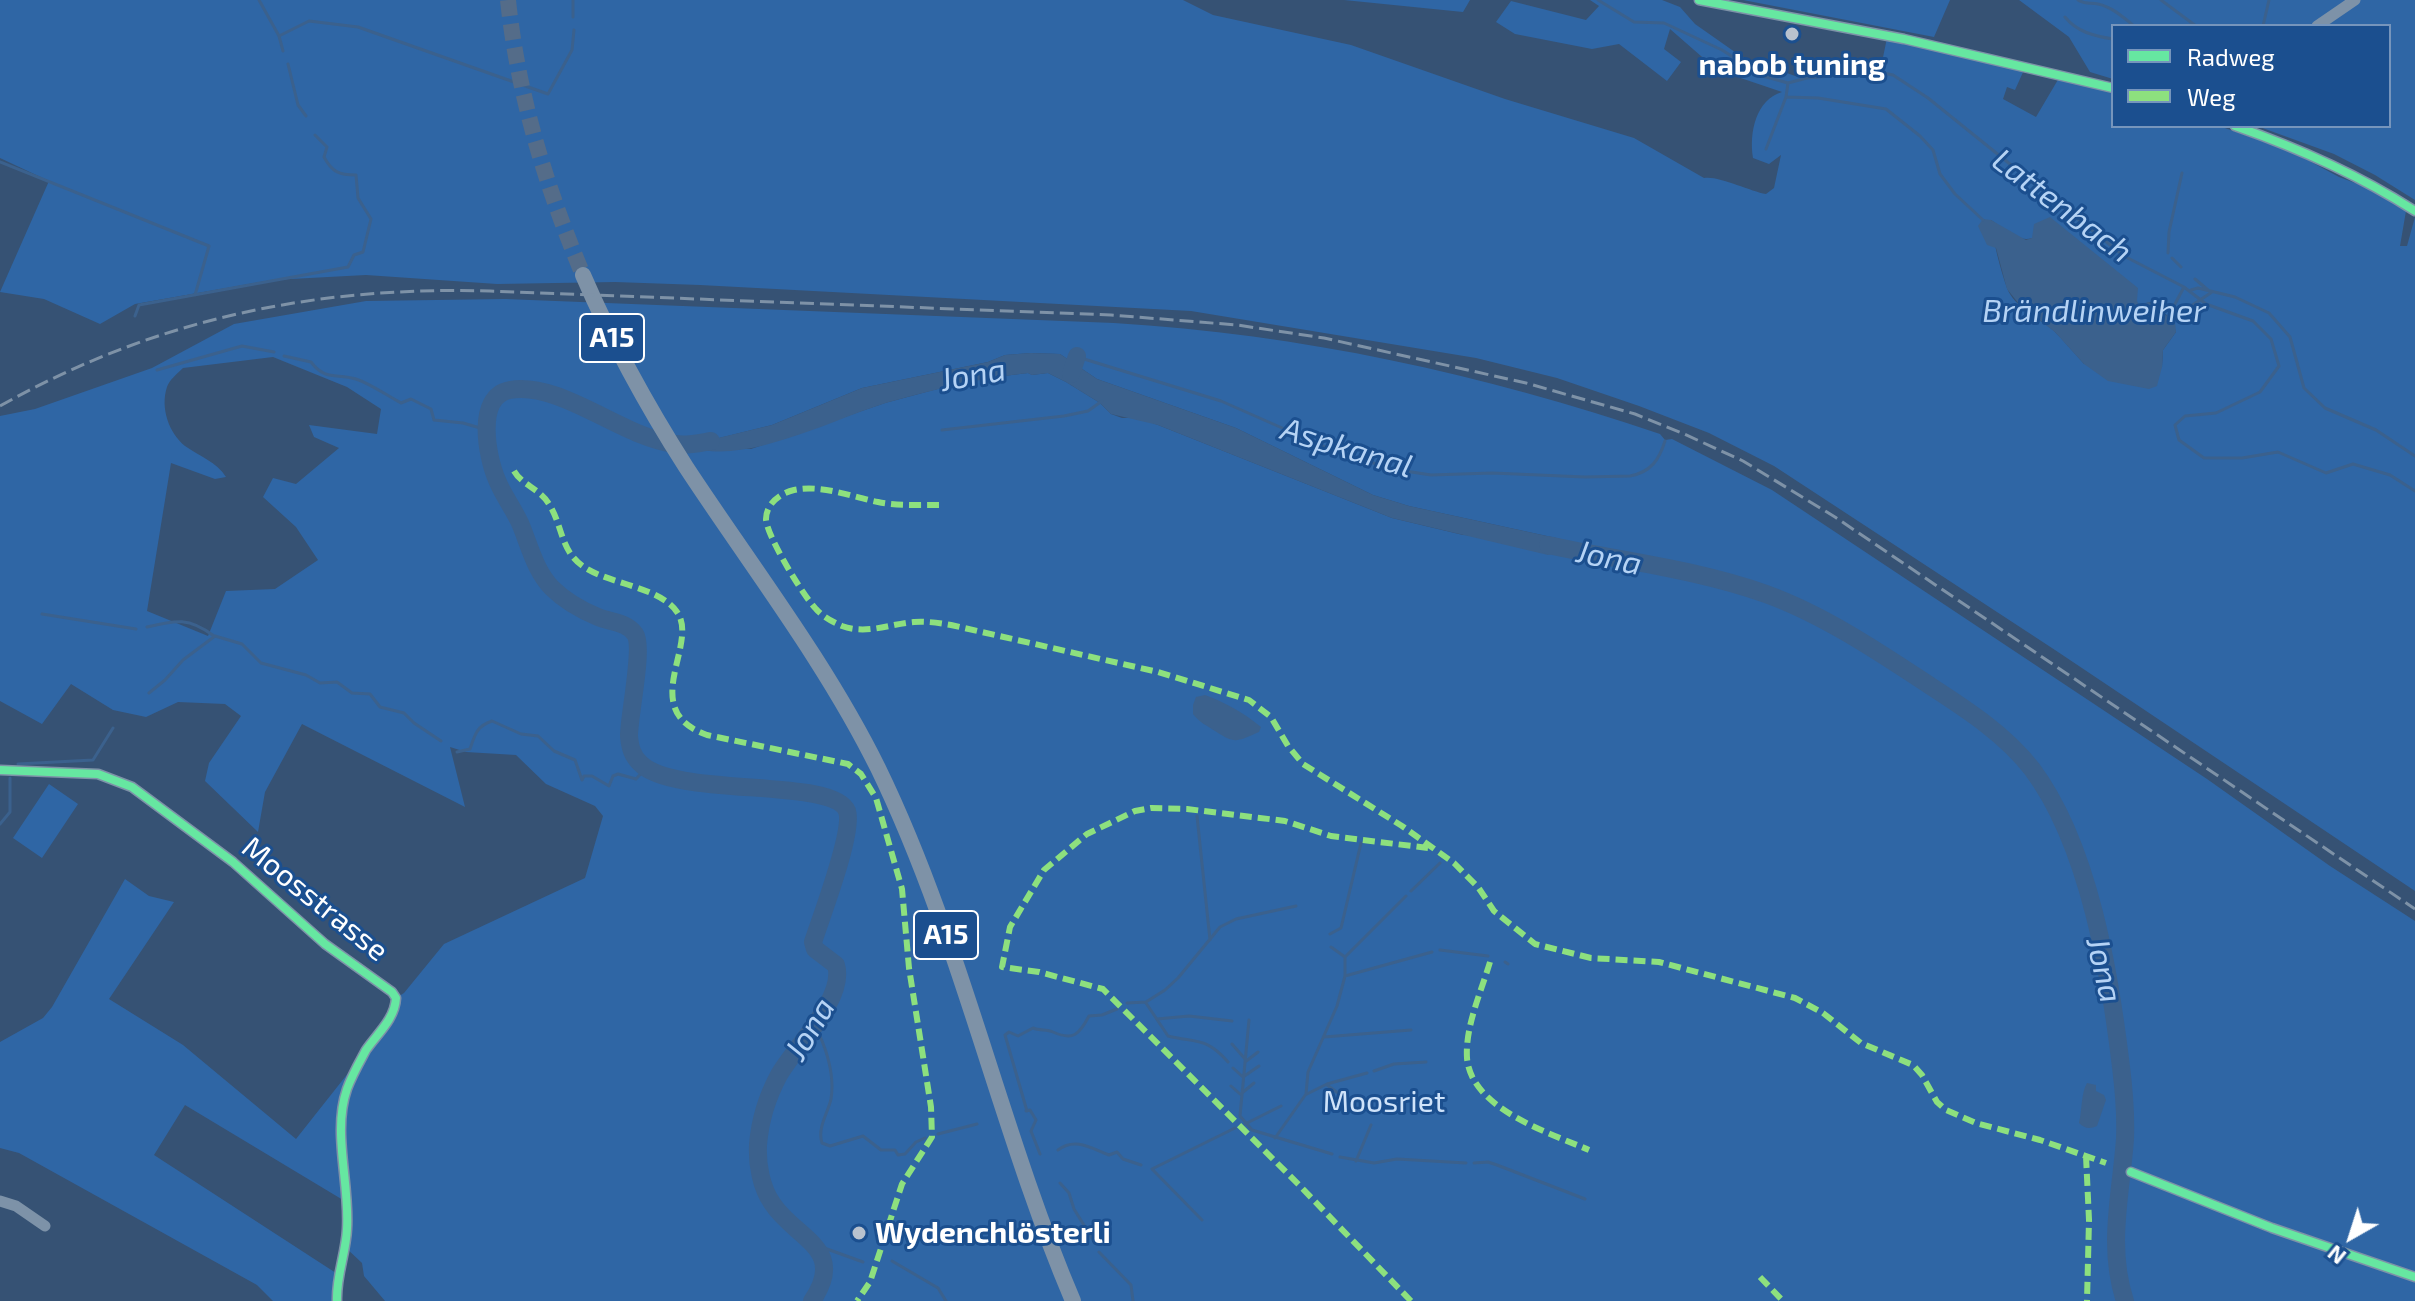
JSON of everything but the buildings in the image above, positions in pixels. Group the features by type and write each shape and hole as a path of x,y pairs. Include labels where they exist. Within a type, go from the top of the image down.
{"highway":[{"name":"A15","path":"583,275 644,398 829,680 864,741 894,804 937,910 1022,1170 1073,1301"}],"street":[{"path":"1699,0 1904,39 2111,88"},
{"path":"2320,24 2355,0"},
{"path":"2242,128 2367,181 2415,211"},
{"name":"Moosstrasse","path":"0,770 98,774 132,787 233,862 308,930 396,998 392,1014 356,1069 343,1104 341,1119 348,1203 337,1301"},
{"path":"2131,1172 2272,1228 2415,1277"},
{"path":"0,1201 16,1206 45,1226"}],"green space":[{"path":"0,0 1183,0 1213,15 1351,45 1505,99 1634,138 1704,178 1766,194 1774,188 1781,155 1769,164 1753,158 1752,138 1760,110 1773,96 1782,92 1717,70 1670,29 1664,49 1681,62 1667,81 1619,44 1592,49 1515,34 1496,22 1511,1 1586,20 1599,6 1590,0 1662,0 1680,7 1695,24 1742,57 1798,77 1820,70 1881,67 1887,38 2024,70 2015,90 2007,87 2003,99 2036,117 2059,78 2111,91 2111,128 2225,128 2291,151 2339,177 2374,190 2406,211 2400,246 2407,246 2415,217 2415,891 1774,466 1709,433 1557,378 1476,358 1191,311 700,285 615,282 497,284 366,275 272,280 135,304 100,324 44,299 0,292 49,181 0,158","holes":["1991,220 2016,237 2032,238 2139,305 2150,302 2172,319 2176,332 2163,350 2162,367 2084,364 2054,331 2010,295 1999,263"]},
{"path":"1344,0 1470,0 1463,12"},
{"path":"1743,0 1950,0 1934,37"},
{"path":"2019,0 2415,0 2415,200 2334,154 2262,128 2391,128 2391,24 2111,24 2111,78 2090,72 2069,37"},
{"name":"Moosriet","path":"505,299 1184,328 1322,347 1459,375 1594,412 1660,434 1665,440 1672,439 1772,490 2415,921 2415,1301 385,1301 364,1276 362,1263 345,1247 348,1203 185,1105 154,1155 339,1275 337,1301 273,1301 257,1285 19,1153 0,1148 0,1042 43,1018 52,1007 125,879 149,896 174,902 109,999 183,1045 296,1139 368,1048 396,998 404,993 444,944 585,878 603,816 595,806 546,784 516,755 466,752 450,747 465,807 302,724 265,792 258,832 205,781 209,763 241,716 225,704 178,702 146,717 113,710 71,684 42,724 0,701 0,416 35,409 152,368 234,324 366,301","holes":["1060,354 1097,379 1236,428 1373,495 1409,506 1556,538 1463,535 1392,518 1158,425 1139,418 1122,418 1111,414 1100,403 1048,373 971,380 885,403 751,449 691,445 772,425 862,388 988,362 1005,355","273,357 347,387 381,409 377,434 309,425 314,437 339,448 296,484 273,478 263,497 296,527 318,560 275,589 226,591 208,636 147,611 171,463 215,479 226,477 213,463 185,446 174,434 167,420 165,395 170,382 183,368"]},
{"path":"49,784 78,804 42,858 13,838"}],"water":[{"name":"Brändlinweiher","path":"2050,217 2138,288 2139,305 2149,302 2175,322 2176,332 2163,350 2157,386 2149,389 2108,381 2084,364 2055,332 2019,304 2007,289 1996,248 1987,245 1978,226 1983,219 1991,220 2026,240 2032,238 2034,224"},
{"path":"1060,354 1097,379 1236,428 1373,495 1409,506 1556,538 1570,550 1548,555 1392,518 1158,425 1111,414 1100,403 1048,373 1028,373 958,384 889,402 760,446 734,451 709,451 689,445 772,425 862,388 988,362 1005,355"},
{"path":"1205,695 1248,717 1261,727 1259,732 1232,740 1203,724 1193,714 1193,705 1196,697"},
{"path":"2087,1083 2096,1085 2096,1091 2106,1100 2097,1126 2090,1128 2079,1123"}],"waterway":[{"path":"259,0 279,36 283,51"},
{"path":"573,0 573,17"},
{"name":"Lattenbach","path":"1598,0 1634,22 1664,23 1722,50 1763,76 1788,83 1807,78 1878,72 1893,75 1928,98 2124,256 2184,287 2206,304 2253,321 2271,339 2279,366 2260,392 2216,413 2185,416 2175,425 2179,440 2204,458 2242,458 2278,452 2326,473 2353,464 2390,475 2415,491"},
{"path":"2078,0 2108,7 2131,24"},
{"path":"2161,0 2193,24"},
{"path":"2263,24 2269,0"},
{"path":"2065,17 2086,32 2111,39"},
{"path":"279,36 309,21 358,27 548,94 572,50 574,30"},
{"path":"288,64 298,105 306,116"},
{"path":"1766,149 1786,97 1788,83"},
{"path":"1786,97 1818,98 1886,109 1933,150 1940,174 1955,194 1983,220"},
{"path":"135,316 139,305 348,267 354,255 363,252 371,219 358,198 356,175 333,169 324,157 327,147 315,135"},
{"path":"0,162 209,246 195,295"},
{"path":"2168,253 2169,232 2182,173"},
{"path":"2172,258 2181,267"},
{"path":"2195,279 2208,290"},
{"path":"2168,317 2184,287"},
{"path":"2191,290 2198,288 2235,297 2269,313 2290,337 2304,388 2325,408 2376,430 2415,456"},
{"name":"Lattenbach","path":"2191,306 2212,292"},
{"path":"157,370 242,346 274,352"},
{"name":"Aspkanal","path":"1071,355 1221,401 1332,450 1392,469 1431,475 1630,476 1643,472 1653,464 1665,441"},
{"path":"284,356 311,362 326,374 362,381 401,403 411,399 431,409 434,420 463,423 487,430"},
{"path":"1071,374 1077,356"},
{"name":"Jona","path":"711,441 684,445 655,440 571,402 530,389 510,390 499,395 488,415 487,443 497,480 546,581 573,604 623,625 635,634 638,652 629,736 638,761 659,774 686,781 814,794 836,801 847,811 846,837 813,942 815,949 836,965 834,992 775,1083 762,1118 758,1145 760,1175 768,1197 821,1256 824,1268 822,1283 812,1301"},
{"path":"942,430 1064,416 1088,411 1102,401"},
{"name":"Jona","path":"1548,545 1713,578 1766,594 1809,612 1871,647 1971,713 2010,744 2032,769 2052,800 2082,872 2094,912 2110,992 2125,1112 2116,1241 2125,1301"},
{"path":"42,614 136,629"},
{"path":"147,627 182,622 214,636"},
{"path":"149,693 183,660 215,636 242,644 261,663 306,675 320,683 337,682 352,693 370,694 380,707 404,713 441,741"},
{"path":"457,752 470,749 477,731 492,721 521,734 538,736 554,751 575,760 582,780 584,776 592,776 609,786 613,776 618,774 636,779 646,768"},
{"path":"18,764 93,760 113,728"},
{"path":"0,824 10,812 10,778"},
{"path":"1197,816 1210,940"},
{"path":"1330,934 1341,928 1361,843"},
{"path":"1411,891 1440,863"},
{"path":"1275,1138 1306,1094 1308,1072 1337,1006 1345,976 1345,957 1406,896"},
{"path":"1127,1003 1146,1002 1165,990 1220,927 1236,919 1296,906"},
{"path":"1331,947 1345,957"},
{"path":"1440,950 1488,956"},
{"path":"1345,976 1432,952"},
{"path":"1146,1003 1168,1036 1207,1045 1228,1062"},
{"path":"1027,1111 1005,1035 1009,1032 1018,1036 1033,1028 1071,1036 1082,1028 1089,1016 1117,1009"},
{"path":"1157,1019 1189,1016 1232,1021"},
{"path":"1249,1020 1240,1116 1252,1130 1332,1154"},
{"path":"814,1025 826,1051 832,1080 831,1099 821,1132 822,1143 830,1146 863,1136 881,1150 895,1150 898,1155 905,1154 916,1142 925,1138"},
{"path":"1324,1037 1411,1030"},
{"path":"1232,1044 1245,1059"},
{"path":"1245,1062 1258,1052"},
{"path":"1374,1071 1394,1064 1426,1062"},
{"path":"1233,1068 1243,1077 1259,1066"},
{"path":"1307,1094 1327,1084 1367,1073"},
{"path":"1242,1093 1254,1083"},
{"path":"1327,1085 1353,1104"},
{"path":"1231,1086 1240,1094"},
{"path":"1245,1124 1281,1106"},
{"path":"1026,1111 1030,1110 1036,1120 1031,1131 1040,1154"},
{"path":"938,1134 977,1124"},
{"path":"1356,1161 1371,1125"},
{"path":"1202,1220 1152,1169 1235,1128"},
{"path":"1058,1150 1071,1144 1083,1145 1109,1155 1117,1152 1123,1159 1141,1165"},
{"path":"1340,1157 1374,1163 1397,1159 1466,1163"},
{"path":"1474,1163 1488,1162 1585,1199"},
{"path":"1060,1183 1069,1193 1074,1209 1095,1243"},
{"path":"816,1245 863,1262"},
{"path":"1099,1252 1131,1285 1133,1301"},
{"path":"892,1261 938,1288 946,1301"}],"tunnel":[{"path":"508,0 519,71 535,140 583,275"}],"railway":[{"path":"0,406 58,376 177,330 298,302 425,291 1111,315 1237,325 1324,338 1526,383 1635,414 1743,461 1835,517 2415,909"}],"marked path":[{"path":"514,471 549,504 566,546 576,561 594,573 659,597 677,612 682,625 672,694 676,710 686,724 707,735 848,764 861,774 876,798 902,889 909,968 931,1107 932,1137 902,1184 870,1282 857,1301"},
{"path":"939,505 886,503 826,490 804,489 789,491 779,497 768,509 766,519 779,551 803,592 828,619 860,629 919,622 951,625 1158,672 1249,700 1271,717 1303,764 1402,826 1454,863 1478,887 1494,911 1535,944 1591,958 1659,962 1795,998 1823,1013 1861,1043 1913,1065 1937,1102 1946,1110 1976,1123 2040,1140 2106,1163"},
{"path":"1411,1301 1103,989 1039,972 1002,967 1010,927 1044,870 1087,834 1135,811 1187,809 1285,821 1331,836 1428,848"},
{"path":"1490,962 1468,1034 1467,1058 1472,1076 1482,1092 1515,1117 1589,1150"},
{"path":"2086,1156 2089,1220 2087,1301"},
{"path":"1760,1277 1783,1301"}],"cycle path":[{"path":"1699,0 1904,39 2111,88"},
{"path":"2240,128 2328,163 2415,211"},
{"path":"0,770 98,774 132,787 233,862 325,944 396,998 389,1019 353,1074 343,1105 341,1140 347,1229 337,1301"},
{"path":"2131,1172 2272,1228 2415,1277"}],"place":[{"name":"nabob tuning","path":"1792,34"},
{"name":"Wydenchlösterli","path":"859,1233"}]}
